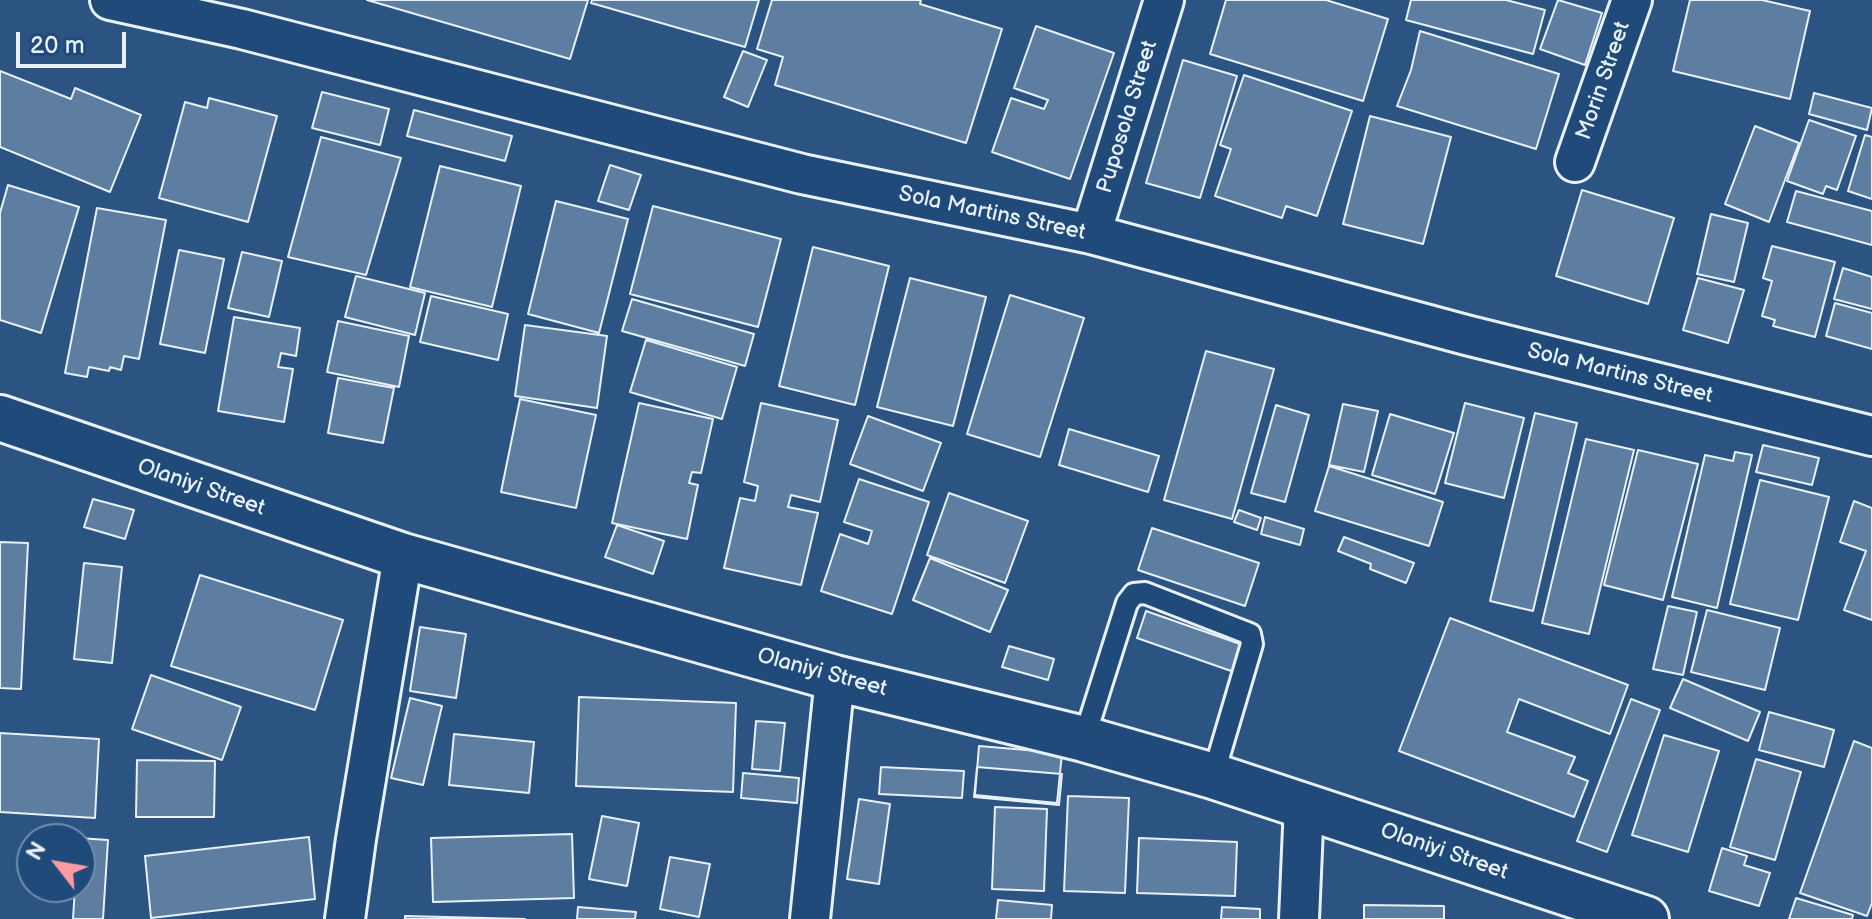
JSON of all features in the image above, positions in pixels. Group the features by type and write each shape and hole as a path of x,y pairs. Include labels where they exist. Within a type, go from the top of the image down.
{"street":[{"name":"Sola Martins Street","path":"110,0 246,15 802,174 1091,234 1466,335 1872,436"},
{"name":"Puposola Street","path":"1091,234 1164,0"},
{"name":"Morin Street","path":"1575,162 1632,0"},
{"name":"Olaniyi Street","path":"0,418 403,556 835,678 1084,739 1213,776 1646,919"},
{"path":"345,919 403,556"},
{"path":"810,919 835,678"},
{"path":"1299,919 1304,805"}],"lane":[{"path":"1084,739 1127,603 1134,594 1145,593 1250,634 1252,644 1213,776"}],"building":[{"path":"367,0 588,0 570,59"},
{"path":"592,0 759,0 745,47 591,3"},
{"path":"772,0 921,0 920,4 1002,29 966,143 775,85 783,57 757,49"},
{"path":"1226,0 1326,0 1388,19 1363,101 1210,54"},
{"path":"1411,0 1506,0 1545,10 1533,54 1406,20"},
{"path":"1558,0 1602,13 1585,65 1540,49"},
{"path":"1690,0 1762,0 1810,11 1790,99 1673,71"},
{"path":"1036,26 1114,53 1070,179 992,152 1011,98 1044,109 1048,100 1014,88"},
{"path":"1420,31 1559,74 1536,149 1397,106 1411,70"},
{"path":"743,51 767,60 748,107 724,97"},
{"path":"1183,60 1237,76 1200,198 1146,183"},
{"path":"0,71 71,99 75,88 141,115 110,192 0,147"},
{"path":"1244,75 1352,111 1317,216 1286,206 1282,218 1215,196 1231,149 1220,145"},
{"path":"322,92 389,109 380,145 312,128"},
{"path":"1814,93 1872,108 1867,130 1809,114"},
{"path":"209,98 277,116 248,222 159,198 185,102 207,108"},
{"path":"414,110 512,136 505,161 407,136"},
{"path":"1370,116 1451,137 1423,244 1343,224"},
{"path":"1809,120 1856,136 1837,190 1826,186 1823,194 1787,181"},
{"path":"1755,126 1799,143 1769,222 1725,204"},
{"path":"1865,135 1872,137 1872,199 1848,191"},
{"path":"321,137 401,158 366,275 288,257"},
{"path":"610,165 641,175 629,210 598,201"},
{"path":"440,166 521,186 492,307 410,287"},
{"path":"8,185 79,207 41,333 0,320 0,213"},
{"path":"1582,190 1674,218 1648,304 1556,276"},
{"path":"1796,191 1872,211 1872,245 1787,222"},
{"path":"556,201 628,219 599,333 528,314"},
{"path":"653,206 781,239 758,327 630,294"},
{"path":"97,208 166,220 139,359 124,356 121,370 89,367 87,377 65,373"},
{"path":"1711,214 1748,223 1734,282 1697,274"},
{"path":"1772,246 1835,262 1815,337 1773,326 1775,320 1762,316 1772,281 1763,278"},
{"path":"813,247 889,266 855,405 779,386"},
{"path":"179,250 224,259 205,353 160,344"},
{"path":"242,252 282,261 269,317 228,308"},
{"path":"1843,268 1872,277 1872,309 1834,299"},
{"path":"356,276 425,293 415,335 345,317"},
{"path":"910,278 986,297 953,426 877,407"},
{"path":"1698,278 1744,290 1728,343 1683,330"},
{"path":"1010,295 1084,318 1040,457 967,434"},
{"path":"431,296 508,314 498,360 420,342"},
{"path":"632,299 754,334 745,366 622,331"},
{"path":"1835,303 1872,313 1872,349 1826,336"},
{"path":"234,317 300,328 296,356 281,353 278,367 293,369 284,422 218,411"},
{"path":"338,321 409,336 399,387 327,372"},
{"path":"525,325 607,336 597,408 515,396"},
{"path":"646,340 737,367 722,419 630,392"},
{"path":"1206,351 1274,369 1232,519 1164,500"},
{"path":"338,378 394,388 383,443 328,433"},
{"path":"520,399 596,415 576,508 501,492"},
{"path":"639,403 713,419 701,473 692,472 689,483 698,485 687,539 612,523"},
{"path":"761,403 838,420 820,502 791,495 788,507 818,513 801,585 724,568 740,498 755,501 758,486 744,482"},
{"path":"1465,403 1524,418 1504,498 1445,483"},
{"path":"1343,404 1378,411 1364,472 1329,465"},
{"path":"1276,405 1309,415 1285,502 1251,493"},
{"path":"1535,413 1577,423 1533,611 1490,601"},
{"path":"1390,414 1454,433 1435,494 1372,475"},
{"path":"868,416 941,443 923,491 850,464"},
{"path":"1069,429 1159,456 1148,492 1059,465"},
{"path":"1586,439 1634,450 1589,634 1542,623"},
{"path":"1763,445 1819,458 1812,485 1756,472"},
{"path":"1638,450 1698,464 1663,600 1604,585"},
{"path":"1735,452 1752,455 1717,608 1672,597 1705,455 1733,461"},
{"path":"1329,466 1443,502 1429,546 1315,511"},
{"path":"859,479 929,502 892,614 821,591 840,534 868,544 872,531 844,522"},
{"path":"1760,480 1829,497 1798,620 1730,604"},
{"path":"949,493 1028,521 1005,583 927,555"},
{"path":"93,499 134,510 125,539 84,527"},
{"path":"1854,501 1872,508 1872,620 1844,610 1866,551 1840,542"},
{"path":"1239,510 1261,518 1257,530 1234,522"},
{"path":"1265,517 1304,529 1300,545 1261,534"},
{"path":"617,525 664,541 653,574 605,557"},
{"path":"1152,528 1259,563 1245,606 1138,570"},
{"path":"1344,537 1414,563 1406,583 1370,569 1371,564 1338,551"},
{"path":"0,542 28,543 21,689 0,688"},
{"path":"930,558 1008,590 990,632 913,600"},
{"path":"84,563 122,567 112,663 74,659"},
{"path":"200,575 343,620 315,710 171,666"},
{"path":"1668,606 1697,612 1683,675 1653,669"},
{"path":"1707,610 1780,628 1765,690 1691,672"},
{"path":"1146,611 1243,645 1234,672 1137,638"},
{"path":"1450,618 1628,685 1610,734 1519,699 1507,732 1575,757 1568,773 1588,781 1574,817 1399,751"},
{"path":"420,627 466,634 456,698 410,691"},
{"path":"1009,646 1054,659 1048,680 1002,667"},
{"path":"151,675 241,707 222,760 132,729"},
{"path":"1683,679 1760,712 1748,741 1670,708"},
{"path":"579,697 736,703 733,792 576,786"},
{"path":"410,698 442,706 423,785 391,778"},
{"path":"1631,699 1660,710 1607,852 1577,841"},
{"path":"1769,712 1834,730 1824,767 1759,750"},
{"path":"756,721 785,723 780,771 752,769"},
{"path":"0,733 99,739 95,818 0,812"},
{"path":"454,734 534,742 529,793 449,785"},
{"path":"1664,735 1719,751 1688,852 1632,835"},
{"path":"1854,741 1872,748 1872,903 1867,916 1800,893"},
{"path":"979,746 1062,753 1057,803 975,795"},
{"path":"1756,759 1801,772 1775,860 1730,847"},
{"path":"137,760 215,761 214,817 136,817"},
{"path":"881,767 964,771 962,798 879,794"},
{"path":"977,767 1062,774 1059,805 974,797"},
{"path":"743,773 799,778 797,803 741,798"},
{"path":"1068,796 1129,798 1125,893 1064,891"},
{"path":"859,799 890,804 879,884 847,879"},
{"path":"995,807 1047,809 1044,891 992,889"},
{"path":"602,816 639,823 627,886 589,879"},
{"path":"572,834 574,898 433,902 431,838"},
{"path":"309,837 315,899 151,918 145,856"},
{"path":"1139,838 1237,842 1235,896 1137,893"},
{"path":"96,839 108,840 103,919 73,919 74,903 96,903"},
{"path":"1722,848 1747,856 1744,865 1770,873 1759,906 1709,891"},
{"path":"670,857 710,864 699,917 660,909"},
{"path":"1796,898 1853,915 1852,919 1789,919"},
{"path":"998,900 1052,905 1051,919 996,919"},
{"path":"1364,905 1444,906 1444,919 1364,919"},
{"path":"578,907 636,912 635,919 577,919"},
{"path":"1222,907 1260,909 1260,919 1221,919"},
{"path":"405,916 525,919 405,919"}]}
